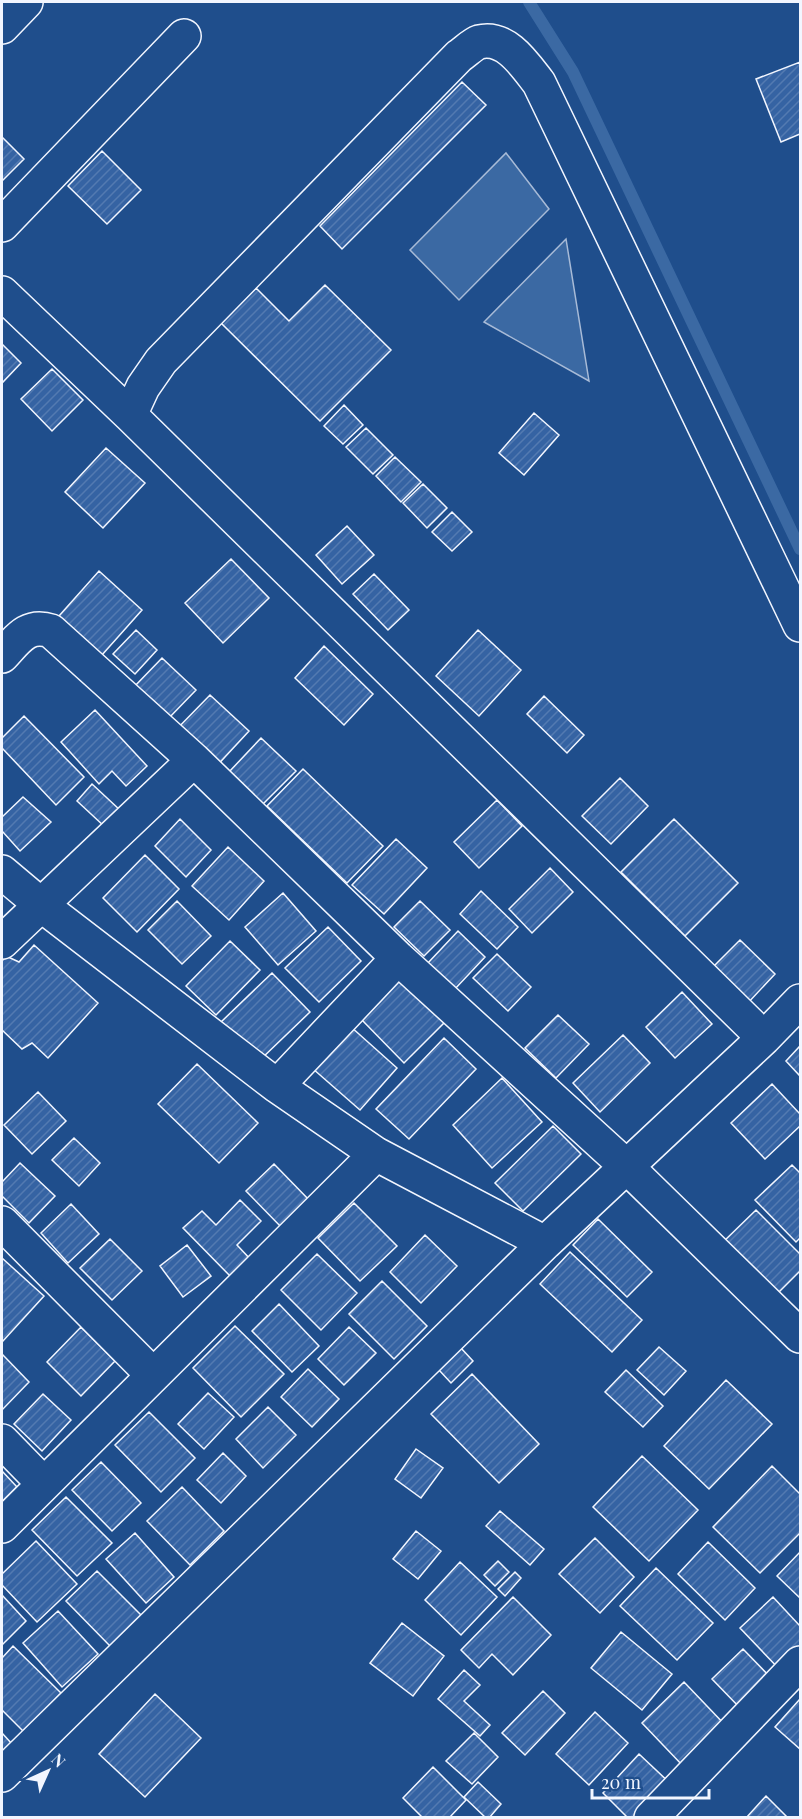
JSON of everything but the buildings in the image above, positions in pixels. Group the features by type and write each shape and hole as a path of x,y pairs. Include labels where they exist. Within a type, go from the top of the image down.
{"street":[{"path":"2,27 26,2"},
{"path":"2,225 184,36"},
{"path":"130,415 143,387 161,361 459,56 478,42 500,42 519,57 539,83 801,625"},
{"path":"2,293 130,415 764,1038"},
{"path":"2,656 30,629 42,628 51,631 194,760 398,958 796,1324"},
{"path":"2,942 194,760"},
{"path":"2,872 40,904 277,1086 376,1154 545,1243"},
{"path":"277,1086 398,958"},
{"path":"2,1775 545,1243 801,1001"},
{"path":"2,1526 376,1154"},
{"path":"2,1223 153,1375"},
{"path":"2,1441 44,1484"},
{"path":"651,1818 801,1663"}],"water":[{"path":"506,153 549,209 459,300 410,250"},
{"path":"566,239 589,381 484,322"}],"waterway":[{"path":"529,2 573,72 800,549"}]}
